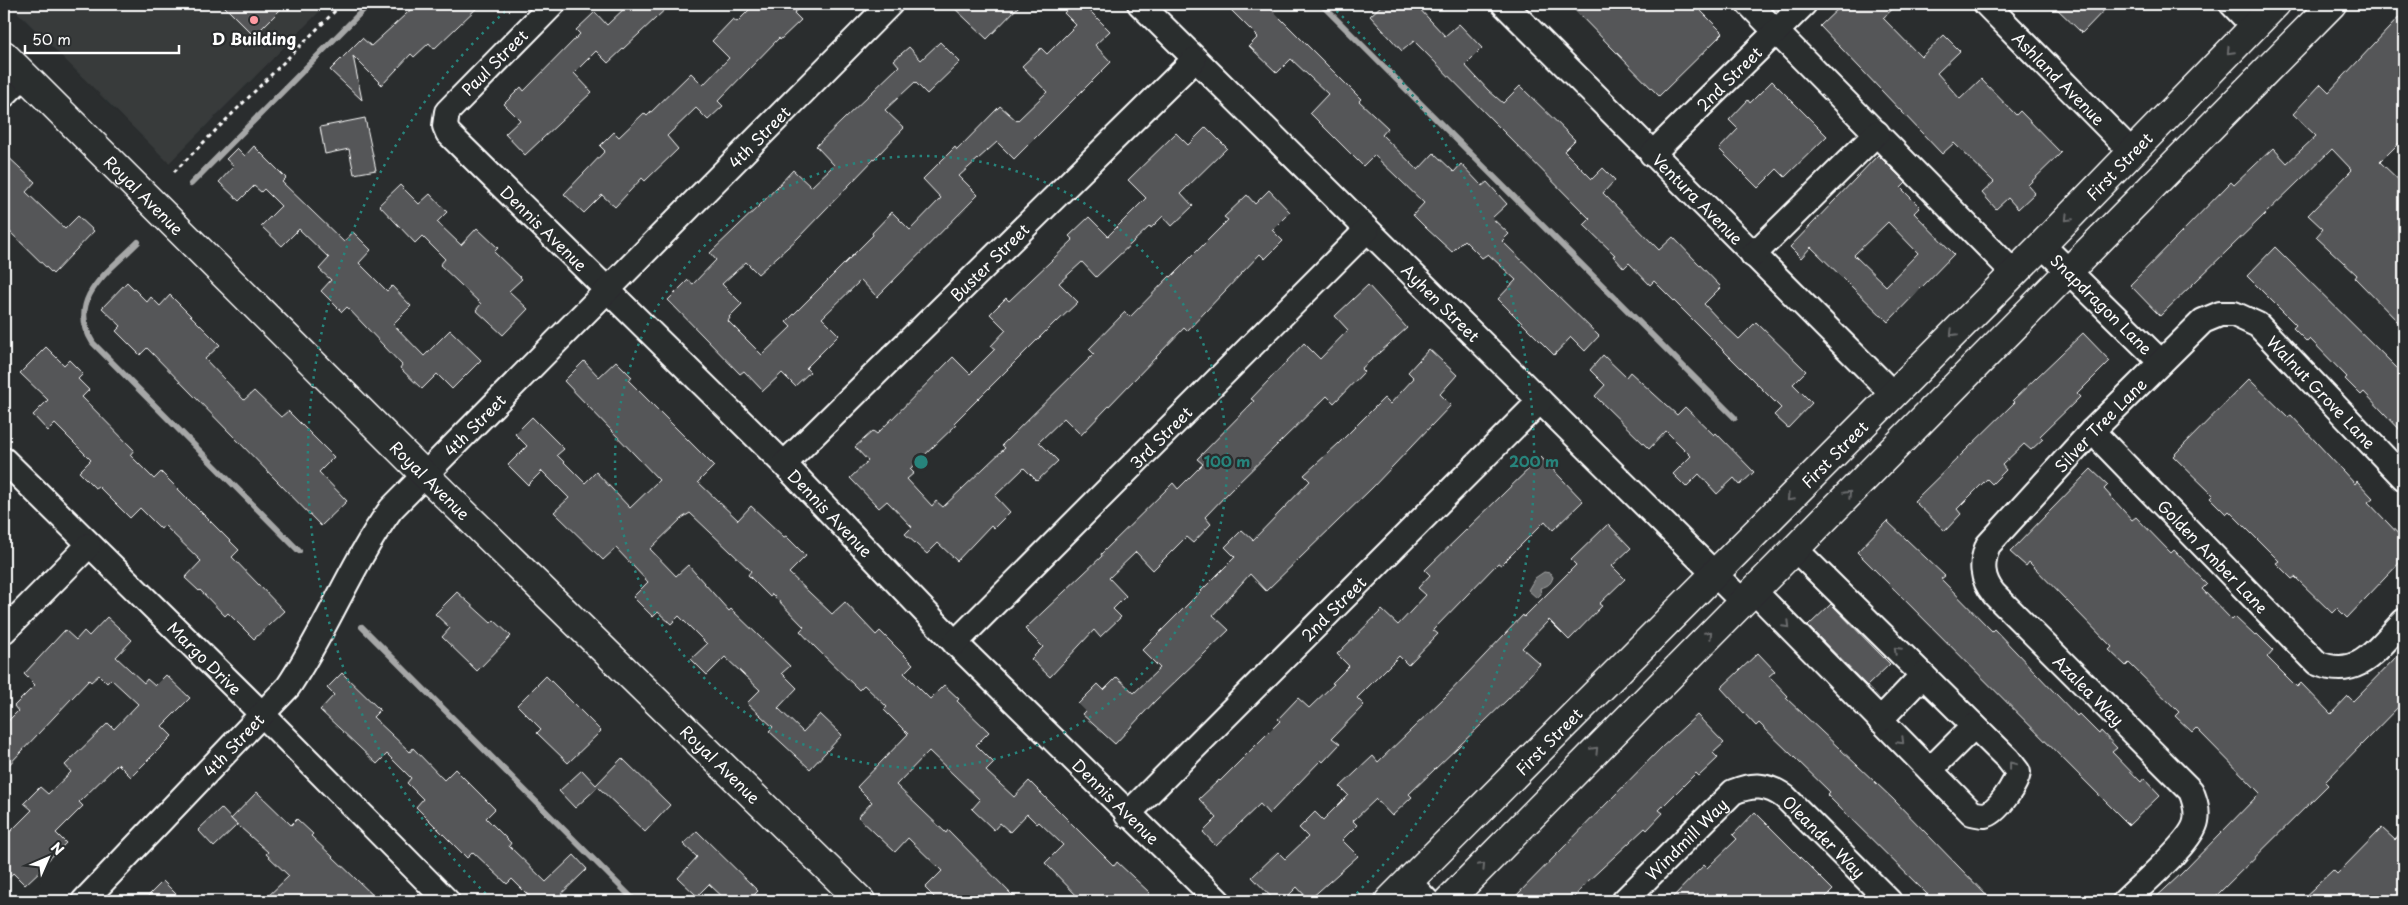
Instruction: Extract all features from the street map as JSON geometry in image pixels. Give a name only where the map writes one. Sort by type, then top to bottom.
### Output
[{"type":"main road","name":"First Street","points":[[1389,901],[2042,245],[2276,4]]},
{"type":"main road","points":[[1448,901],[2332,4]]},
{"type":"main road","name":"Royal Avenue","points":[[4,55],[424,474],[861,901]]},
{"type":"street","name":"Paul Street","points":[[445,126],[447,112],[458,99],[553,4]]},
{"type":"street","name":"4th Street","points":[[84,901],[288,687],[311,653],[372,534],[391,509],[890,4]]},
{"type":"street","name":"Ayhen Street","points":[[1140,4],[1194,60],[1714,575],[1747,596],[1880,720],[1972,813],[1985,815],[1993,810],[2017,782],[2018,772],[1794,548]]},
{"type":"street","name":"Ventura Avenue","points":[[1504,4],[1893,394]]},
{"type":"street","points":[[1749,4],[2014,272]]},
{"type":"street","name":"2nd Street","points":[[1652,154],[1804,4]]},
{"type":"street","name":"Ashland Avenue","points":[[1986,4],[2132,152]]},
{"type":"street","points":[[2232,4],[2254,27]]},
{"type":"street","name":"Buster Street","points":[[784,464],[1194,60]]},
{"type":"street","points":[[4,95],[24,75]]},
{"type":"street","name":"Dennis Avenue","points":[[445,126],[461,148],[784,464],[956,643],[1127,814],[1218,901]]},
{"type":"street","points":[[1753,255],[1877,133]]},
{"type":"street","name":"3rd Street","points":[[956,643],[1367,230]]},
{"type":"street","name":"Snapdragon Lane","points":[[2042,245],[2161,362]]},
{"type":"street","name":"Silver Tree Lane","points":[[1982,559],[1994,537],[2092,431],[2203,321],[2220,314],[2234,314]]},
{"type":"street","name":"Walnut Grove Lane","points":[[2234,314],[2258,325],[2404,478]]},
{"type":"street","name":"2nd Street","points":[[1127,814],[1540,401]]},
{"type":"street","name":"Golden Amber Lane","points":[[2092,431],[2317,663],[2339,669],[2351,668],[2364,661],[2404,621]]},
{"type":"street","name":"Margo Drive","points":[[4,460],[263,715],[447,901]]},
{"type":"street","points":[[4,631],[89,545]]},
{"type":"street","name":"Azalea Way","points":[[1982,559],[1983,573],[1988,587],[1994,594],[2190,791],[2196,803],[2196,820],[2189,838],[2125,901]]},
{"type":"street","points":[[1880,720],[1923,675]]},
{"type":"street","points":[[1930,770],[1974,726]]},
{"type":"street","name":"Oleander Way","points":[[1752,786],[1764,786],[1785,797],[1883,899]]},
{"type":"street","name":"Windmill Way","points":[[1624,901],[1733,792],[1752,786]]},
{"type":"street","points":[[1409,882],[1427,901]]},
{"type":"path","points":[[174,172],[342,4]]},
{"type":"shaded area","points":[[9,4],[327,4],[169,163]]},
{"type":"shaded area","points":[[1544,572],[1550,573],[1553,577],[1549,584],[1540,588],[1541,594],[1537,598],[1528,590],[1535,578]]},
{"type":"building","name":"D Building","points":[[222,4],[286,4],[254,36]]},
{"type":"building","points":[[417,4],[481,4],[434,49],[429,43],[414,57],[411,54],[382,85],[353,56],[362,100],[330,70],[362,38],[371,46]]},
{"type":"building","points":[[629,4],[671,4],[608,63],[596,51],[574,73],[592,92],[525,155],[505,134],[520,120],[504,104],[521,87],[524,91],[580,34],[576,30],[595,12],[607,25]]},
{"type":"building","points":[[755,4],[804,4],[794,13],[801,20],[780,40],[779,38],[718,101],[723,106],[708,120],[696,108],[667,136],[678,149],[645,181],[642,178],[615,207],[602,195],[584,213],[564,194],[605,151],[600,146],[614,132],[619,137],[644,113],[647,116],[691,73],[703,85],[729,58],[712,41],[733,19],[737,22]]},
{"type":"building","points":[[950,4],[1021,4],[987,39]]},
{"type":"building","points":[[1073,4],[1083,4],[1110,31],[1095,45],[1111,62],[1014,159],[997,142],[959,176],[978,195],[877,297],[861,280],[822,318],[839,335],[806,368],[810,372],[795,386],[782,373],[763,391],[744,371],[740,374],[668,300],[688,280],[693,284],[716,260],[710,253],[793,170],[811,187],[834,165],[816,146],[899,66],[894,60],[909,47],[921,60],[940,42],[960,62],[927,94],[915,82],[885,110],[904,128],[797,239],[758,274],[746,262],[722,284],[742,304],[729,317],[728,321],[762,355],[791,327],[786,322],[873,235],[872,233],[892,212],[910,230],[941,198],[923,179],[955,147],[957,150],[1000,106],[1017,121],[1047,92],[1022,66],[1041,48],[1047,54],[1076,25],[1064,13]]},
{"type":"building","points":[[1225,4],[1266,4],[1361,99],[1359,101],[1388,128],[1382,135],[1418,170],[1434,153],[1454,172],[1461,164],[1482,186],[1487,182],[1507,204],[1492,218],[1509,234],[1502,241],[1599,336],[1585,351],[1571,337],[1554,355],[1498,299],[1516,280],[1488,254],[1482,258],[1464,240],[1452,252],[1426,228],[1413,215],[1424,203],[1374,155],[1363,166],[1310,113],[1328,94],[1291,59],[1277,73],[1249,46],[1258,37]]},
{"type":"building","points":[[1383,4],[1415,4],[1445,36],[1459,24],[1482,48],[1465,65],[1488,90],[1503,103],[1520,86],[1575,140],[1564,151],[1592,179],[1603,168],[1615,180],[1603,193],[1659,250],[1673,237],[1721,287],[1704,304],[1721,322],[1739,339],[1756,322],[1806,371],[1793,384],[1812,403],[1788,428],[1774,415],[1781,408],[1654,281],[1650,285],[1629,263],[1624,268],[1613,256],[1615,255],[1584,225],[1590,219],[1414,41],[1402,51],[1370,16]]},
{"type":"building","points":[[1569,4],[1694,4],[1723,33],[1659,96]]},
{"type":"building","points":[[1843,4],[1898,4],[1883,18],[1921,57],[1944,35],[1960,51],[1937,73],[1960,99],[1981,79],[2016,115],[2020,111],[2061,153],[2028,185],[2035,193],[2018,209],[2008,198],[1996,209],[1982,193],[1994,182],[1954,143],[1942,154],[1820,26]]},
{"type":"building","points":[[2052,4],[2110,4],[2082,33]]},
{"type":"building","points":[[2404,12],[2404,138],[2380,162],[2404,185],[2404,328],[2355,278],[2357,275],[2316,237],[2323,229],[2308,215],[2352,170],[2332,149],[2160,316],[2130,285],[2231,182],[2234,185],[2273,148],[2287,163],[2316,136],[2293,114],[2321,84],[2329,92]]},
{"type":"building","points":[[1772,81],[1827,136],[1785,177],[1777,169],[1758,188],[1719,149],[1738,129],[1729,120],[1748,100],[1750,103]]},
{"type":"building","points":[[365,118],[376,170],[354,174],[349,149],[325,154],[320,127]]},
{"type":"building","points":[[1206,127],[1227,148],[1181,193],[1193,206],[1172,226],[1163,216],[1096,277],[1082,262],[1059,283],[1078,302],[1056,321],[954,423],[956,425],[910,469],[914,473],[907,479],[932,506],[936,501],[943,507],[1005,448],[1002,445],[1094,354],[1089,349],[1125,312],[1130,317],[1228,220],[1224,217],[1247,195],[1255,204],[1269,190],[1290,212],[1272,230],[1283,241],[1265,259],[1260,254],[1187,331],[1184,328],[1081,435],[1064,418],[1039,442],[1058,461],[1037,481],[1024,468],[995,496],[1010,512],[994,528],[991,525],[957,561],[938,543],[927,554],[905,534],[912,527],[887,501],[879,508],[850,478],[868,461],[855,447],[873,431],[877,434],[953,357],[970,374],[995,349],[991,346],[1006,330],[990,314],[1006,298],[1009,301],[1073,240],[1069,236],[1089,217],[1108,236],[1146,198],[1128,180],[1176,133],[1188,145]]},
{"type":"building","points":[[254,146],[286,178],[282,182],[344,242],[353,232],[371,250],[359,263],[387,291],[392,286],[411,306],[393,324],[424,356],[450,330],[481,360],[452,389],[437,374],[422,389],[400,368],[402,365],[347,307],[342,312],[321,291],[331,280],[319,269],[329,258],[299,229],[282,246],[261,226],[281,206],[264,189],[261,192],[254,186],[239,201],[219,182],[234,166],[226,159],[237,148],[245,156]]},
{"type":"building","points":[[4,153],[35,182],[26,192],[65,229],[78,216],[94,231],[53,274],[4,226]]},
{"type":"building","points":[[1878,155],[1906,183],[1901,188],[1920,207],[1914,213],[1954,254],[1888,322],[1811,247],[1801,258],[1790,247]],"holes":[[[1888,222],[1918,253],[1886,286],[1854,255]]]},
{"type":"building","points":[[400,185],[419,204],[430,194],[447,212],[437,222],[461,245],[477,228],[498,248],[494,252],[522,279],[509,291],[528,309],[503,335],[476,310],[481,304],[440,265],[445,259],[422,236],[415,243],[379,205]]},
{"type":"building","points":[[2275,247],[2404,375],[2404,434],[2364,392],[2361,395],[2345,379],[2347,377],[2310,339],[2307,342],[2293,328],[2296,325],[2247,276]]},
{"type":"building","points":[[127,282],[147,302],[151,297],[160,306],[170,295],[220,345],[205,359],[244,400],[254,391],[281,417],[288,411],[334,457],[319,472],[347,501],[321,526],[147,348],[140,355],[116,331],[121,326],[102,308]]},
{"type":"building","points":[[1368,285],[1407,328],[1361,369],[1364,372],[1334,403],[1327,396],[1230,491],[1205,517],[1211,524],[1193,543],[1186,537],[1153,570],[1136,552],[1109,578],[1126,596],[1113,609],[1121,617],[1100,637],[1094,630],[1050,677],[1031,659],[1043,647],[1025,629],[1102,556],[1101,554],[1173,483],[1178,489],[1203,464],[1197,459],[1254,401],[1251,399],[1304,343],[1320,359],[1348,330],[1335,316]]},
{"type":"building","points":[[2083,333],[2110,361],[2077,394],[2080,397],[2040,436],[2043,439],[2031,450],[2024,444],[2002,465],[2006,470],[1992,484],[1987,479],[1957,509],[1961,514],[1945,531],[1914,501],[2015,402],[2013,400]]},
{"type":"building","points":[[46,347],[64,365],[69,360],[83,374],[78,379],[89,390],[82,397],[134,450],[130,455],[154,479],[161,472],[239,550],[232,557],[284,611],[254,639],[228,613],[225,616],[200,590],[185,578],[201,561],[164,525],[161,529],[140,508],[130,518],[98,486],[95,488],[79,472],[91,460],[55,424],[48,431],[33,415],[48,400],[20,373]]},
{"type":"building","points":[[1429,349],[1457,375],[1440,394],[1451,405],[1372,488],[1266,591],[1250,574],[1213,615],[1229,630],[1155,701],[1115,744],[1082,714],[1085,711],[1078,704],[1098,684],[1104,690],[1117,677],[1134,693],[1160,668],[1142,650],[1235,557],[1225,547],[1242,530],[1253,540],[1310,481],[1304,475],[1384,398],[1390,404],[1414,378],[1408,372]]},
{"type":"building","points":[[1603,355],[1626,377],[1630,372],[1677,415],[1685,407],[1714,435],[1716,433],[1754,472],[1740,485],[1734,478],[1717,494],[1699,474],[1686,487],[1673,474],[1691,456],[1666,431],[1649,449],[1595,396],[1605,385],[1590,370]]},
{"type":"building","points":[[584,361],[599,377],[616,361],[632,377],[629,381],[714,466],[698,482],[738,520],[751,506],[806,556],[789,573],[832,614],[845,602],[876,635],[880,631],[913,664],[904,673],[930,699],[944,685],[959,699],[957,701],[989,732],[976,745],[994,763],[986,771],[1014,797],[1029,781],[1114,866],[1117,862],[1150,893],[1142,901],[1082,901],[1045,863],[1063,845],[1039,822],[1037,824],[1027,814],[1010,832],[1000,823],[994,830],[972,809],[980,800],[929,751],[896,785],[946,833],[948,830],[1018,901],[938,901],[925,888],[942,871],[908,838],[895,852],[858,817],[872,802],[857,787],[908,734],[884,710],[887,707],[864,685],[859,690],[814,646],[800,631],[804,627],[772,594],[770,597],[748,575],[751,571],[690,513],[682,518],[650,549],[676,576],[688,565],[729,611],[731,609],[790,666],[782,673],[797,688],[778,708],[803,732],[820,714],[842,735],[810,769],[769,731],[773,727],[747,703],[760,690],[725,657],[707,675],[691,659],[707,644],[679,616],[671,624],[658,612],[653,617],[633,597],[648,582],[616,548],[603,560],[554,512],[569,498],[542,471],[528,485],[508,465],[527,446],[515,434],[532,417],[564,449],[557,455],[585,483],[596,472],[630,508],[659,480],[564,381]]},
{"type":"building","points":[[2249,379],[2288,417],[2291,415],[2355,484],[2357,481],[2373,498],[2368,502],[2404,540],[2404,558],[2347,618],[2337,608],[2332,613],[2295,577],[2292,579],[2276,563],[2279,561],[2229,511],[2226,514],[2210,498],[2213,495],[2173,456]]},
{"type":"building","points":[[1541,457],[1583,501],[1553,530],[1545,521],[1501,565],[1498,563],[1433,630],[1438,634],[1408,665],[1399,656],[1357,698],[1364,705],[1332,738],[1340,744],[1323,762],[1321,760],[1269,814],[1260,804],[1216,846],[1203,832],[1217,818],[1199,799],[1220,781],[1280,721],[1278,719],[1298,698],[1309,708],[1334,684],[1332,683],[1349,666],[1337,654],[1382,610],[1398,625],[1426,595],[1418,588],[1430,575],[1425,570]]},
{"type":"building","points":[[2091,469],[2108,485],[2104,489],[2132,520],[2136,517],[2171,553],[2174,550],[2207,584],[2202,589],[2232,620],[2235,617],[2255,636],[2257,634],[2273,650],[2267,657],[2297,687],[2301,683],[2331,714],[2348,696],[2353,701],[2404,649],[2404,701],[2325,782],[2328,785],[2211,901],[2152,901],[2260,793],[2196,728],[2192,732],[2175,716],[2179,712],[2129,663],[2126,666],[2109,650],[2112,647],[2029,562],[2026,566],[2010,552]]},
{"type":"building","points":[[1887,521],[1945,576],[1941,579],[1992,631],[1994,629],[2077,716],[2079,714],[2099,734],[2101,731],[2117,748],[2112,752],[2141,782],[2144,778],[2160,795],[2129,825],[1857,552]]},
{"type":"building","points":[[1608,524],[1631,548],[1612,566],[1625,579],[1599,604],[1602,606],[1569,640],[1549,620],[1522,648],[1540,664],[1508,699],[1409,794],[1412,797],[1392,816],[1376,799],[1353,821],[1357,825],[1342,840],[1358,856],[1309,900],[1297,887],[1283,901],[1275,901],[1252,877],[1278,852],[1285,859],[1308,837],[1299,828],[1315,812],[1323,820],[1348,795],[1340,787],[1373,756],[1378,762],[1446,696],[1523,615],[1524,617],[1576,565],[1571,560]]},
{"type":"building","points":[[457,592],[491,623],[494,620],[511,636],[477,671],[442,637],[450,628],[435,614]]},
{"type":"building","points":[[1831,604],[1890,664],[1867,686],[1808,626]]},
{"type":"building","points":[[107,617],[132,640],[116,657],[144,683],[147,679],[155,686],[166,675],[190,698],[162,726],[172,736],[131,777],[118,764],[79,802],[83,806],[56,833],[66,843],[41,867],[42,869],[25,885],[13,873],[4,883],[4,838],[32,810],[24,803],[40,787],[48,794],[71,772],[65,765],[108,723],[114,729],[138,704],[111,679],[107,683],[99,675],[91,682],[89,680],[4,770],[4,725],[18,711],[14,706],[35,685],[24,674],[65,630],[76,640],[84,631],[89,636]]},
{"type":"building","points":[[1758,653],[1775,671],[1769,676],[1788,696],[1786,698],[1893,799],[1992,901],[1934,901],[1827,795],[1830,792],[1759,723],[1756,726],[1721,688]]},
{"type":"building","points":[[342,673],[380,710],[373,717],[410,752],[413,748],[444,780],[455,769],[495,809],[486,818],[511,843],[509,846],[546,882],[574,855],[587,869],[554,901],[534,901],[512,879],[507,884],[473,852],[467,858],[416,807],[423,799],[407,783],[411,778],[387,754],[377,764],[320,710],[334,695],[327,688]]},
{"type":"building","points":[[546,676],[601,731],[568,763],[537,733],[541,729],[517,705]]},
{"type":"building","points":[[1697,715],[1724,743],[1713,753],[1718,758],[1699,776],[1696,773],[1659,810],[1663,813],[1647,830],[1645,828],[1586,883],[1571,901],[1511,901],[1662,747]]},
{"type":"building","points":[[622,758],[670,805],[645,832],[598,787],[575,808],[559,791],[582,770],[596,785]]},
{"type":"building","points":[[257,792],[291,825],[297,819],[313,834],[311,836],[379,901],[263,901],[289,876],[266,854],[268,852],[231,819]]},
{"type":"building","points":[[221,808],[237,825],[214,847],[198,830]]},
{"type":"building","points":[[1755,812],[1833,890],[1822,901],[1669,901],[1704,865],[1707,868],[1737,839],[1733,835]]},
{"type":"building","points":[[2382,828],[2395,840],[2404,830],[2404,890],[2393,901],[2300,901],[2333,870],[2337,874]]},
{"type":"building","points":[[697,831],[758,891],[748,901],[727,901],[709,884],[697,896],[678,878],[697,857],[683,844]]},
{"type":"building","points":[[163,881],[183,901],[143,901]]},
{"type":"waterway","points":[[191,184],[369,4]]},
{"type":"waterway","points":[[1321,4],[1735,418]]},
{"type":"waterway","points":[[138,242],[104,275],[94,287],[88,299],[84,312],[86,327],[93,343],[299,551]]},
{"type":"waterway","points":[[362,627],[635,901]]},
{"type":"place","name":"D Building","points":[[254,20]]}]
